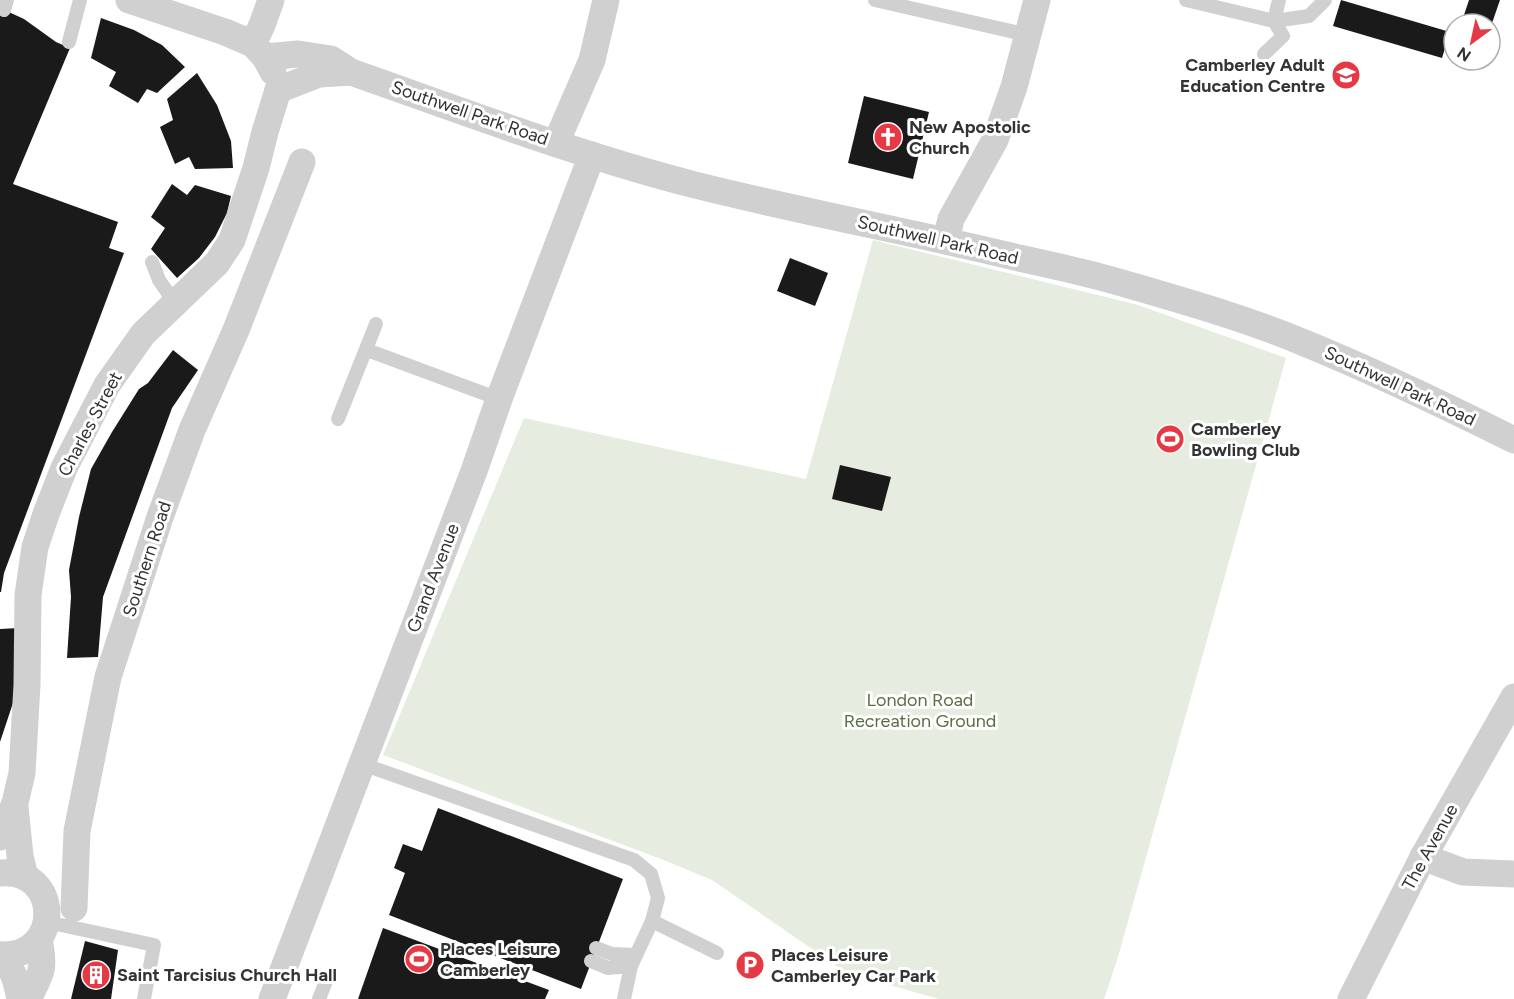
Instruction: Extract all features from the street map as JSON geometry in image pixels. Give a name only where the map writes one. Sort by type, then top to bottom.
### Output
[{"type":"street","name":"Southwell Park Road","points":[[129,0],[225,32],[259,50],[331,59],[351,72],[592,155],[694,184],[784,206],[945,240],[1112,280],[1262,327],[1328,353],[1514,440]]},
{"type":"street","points":[[271,0],[262,25],[259,50],[273,73],[278,90]]},
{"type":"street","points":[[556,143],[592,60],[606,0]]},
{"type":"street","points":[[945,240],[951,219],[995,140],[1014,87],[1037,0]]},
{"type":"street","name":"Southwell Park Road","points":[[278,90],[319,74],[351,72]]},
{"type":"street","name":"Charles Street","points":[[0,837],[15,802],[22,773],[28,674],[28,595],[35,547],[37,511],[64,468],[107,385],[142,334],[218,263],[232,240],[256,168],[278,90]]},
{"type":"street","name":"Grand Avenue","points":[[272,999],[592,155]]},
{"type":"street","name":"Southern Road","points":[[74,908],[77,831],[112,667],[160,517],[192,430],[302,162]]},
{"type":"street","points":[[218,263],[248,296]]},
{"type":"street","name":"The Avenue","points":[[1351,999],[1423,857],[1514,697]]},
{"type":"street","name":"Charles Street","points":[[15,802],[20,856],[12,875],[35,884],[43,894],[47,908],[43,930],[41,975],[28,999]]},
{"type":"street","points":[[1423,857],[1463,872],[1514,874]]},
{"type":"street","points":[[0,955],[19,953],[34,945],[43,930]]},
{"type":"street","points":[[0,955],[15,977],[20,999]]},
{"type":"lane","points":[[69,42],[80,0]]},
{"type":"lane","points":[[875,0],[1028,35]]},
{"type":"lane","points":[[1186,0],[1274,21],[1309,16],[1326,0]]},
{"type":"lane","points":[[1264,54],[1283,36],[1274,21],[1279,0]]},
{"type":"lane","points":[[152,262],[159,280],[175,303]]},
{"type":"lane","points":[[338,419],[376,324]]},
{"type":"lane","points":[[366,350],[500,399]]},
{"type":"lane","points":[[362,764],[634,860],[651,874],[658,898],[652,921],[634,960],[624,999]]},
{"type":"lane","points":[[652,921],[717,953]]},
{"type":"lane","points":[[43,930],[154,945],[144,999]]},
{"type":"lane","points":[[596,948],[634,960]]},
{"type":"lane","points":[[591,961],[608,968],[634,960]]},
{"type":"lane","points":[[319,999],[328,976]]},
{"type":"green space","name":"London Road Recreation Ground","points":[[873,240],[1138,305],[1286,358],[1118,957],[1104,999],[939,999],[847,973],[712,880],[383,755],[524,418],[806,479]]},
{"type":"building","points":[[1341,0],[1442,30],[1442,58],[1333,26]]},
{"type":"building","points":[[1469,0],[1500,0],[1496,12],[1465,12]]},
{"type":"building","points":[[0,8],[24,19],[56,42],[70,48],[13,184],[118,222],[109,248],[124,253],[4,573],[1,592],[0,592]]},
{"type":"building","points":[[101,18],[134,30],[162,45],[185,67],[157,93],[147,89],[138,103],[109,86],[116,72],[91,58]]},
{"type":"building","points":[[197,73],[217,105],[231,141],[233,168],[195,169],[189,157],[175,164],[160,127],[173,120],[167,99]]},
{"type":"building","name":"New Apostolic Church","points":[[864,96],[929,112],[913,179],[848,163]]},
{"type":"building","points":[[172,184],[187,195],[195,185],[231,196],[227,213],[215,237],[199,258],[177,278],[151,249],[165,228],[151,217]]},
{"type":"building","points":[[790,258],[828,273],[815,306],[777,291]]},
{"type":"building","points":[[173,350],[198,370],[172,408],[103,597],[98,657],[67,658],[71,597],[69,570],[91,469],[139,389],[148,383]]},
{"type":"building","points":[[840,465],[891,477],[882,511],[832,499]]},
{"type":"building","points":[[19,628],[27,661],[0,742],[0,629]]},
{"type":"building","points":[[438,808],[623,879],[581,989],[389,915],[405,873],[394,868],[403,844],[422,851]]},
{"type":"building","name":"Places Leisure Camberley","points":[[383,928],[549,990],[545,999],[358,999]]},
{"type":"building","name":"Saint Tarcisius Church Hall","points":[[85,941],[118,950],[111,999],[71,999]]},
{"type":"place","name":"Camberley Adult Education Centre","points":[[1346,75]]},
{"type":"place","name":"New Apostolic Church","points":[[888,137]]},
{"type":"place","name":"Camberley Bowling Club","points":[[1170,439]]},
{"type":"place","name":"Places Leisure Camberley","points":[[419,959]]},
{"type":"place","name":"Places Leisure Camberley Car Park","points":[[750,965]]},
{"type":"place","name":"Saint Tarcisius Church Hall","points":[[96,975]]}]
